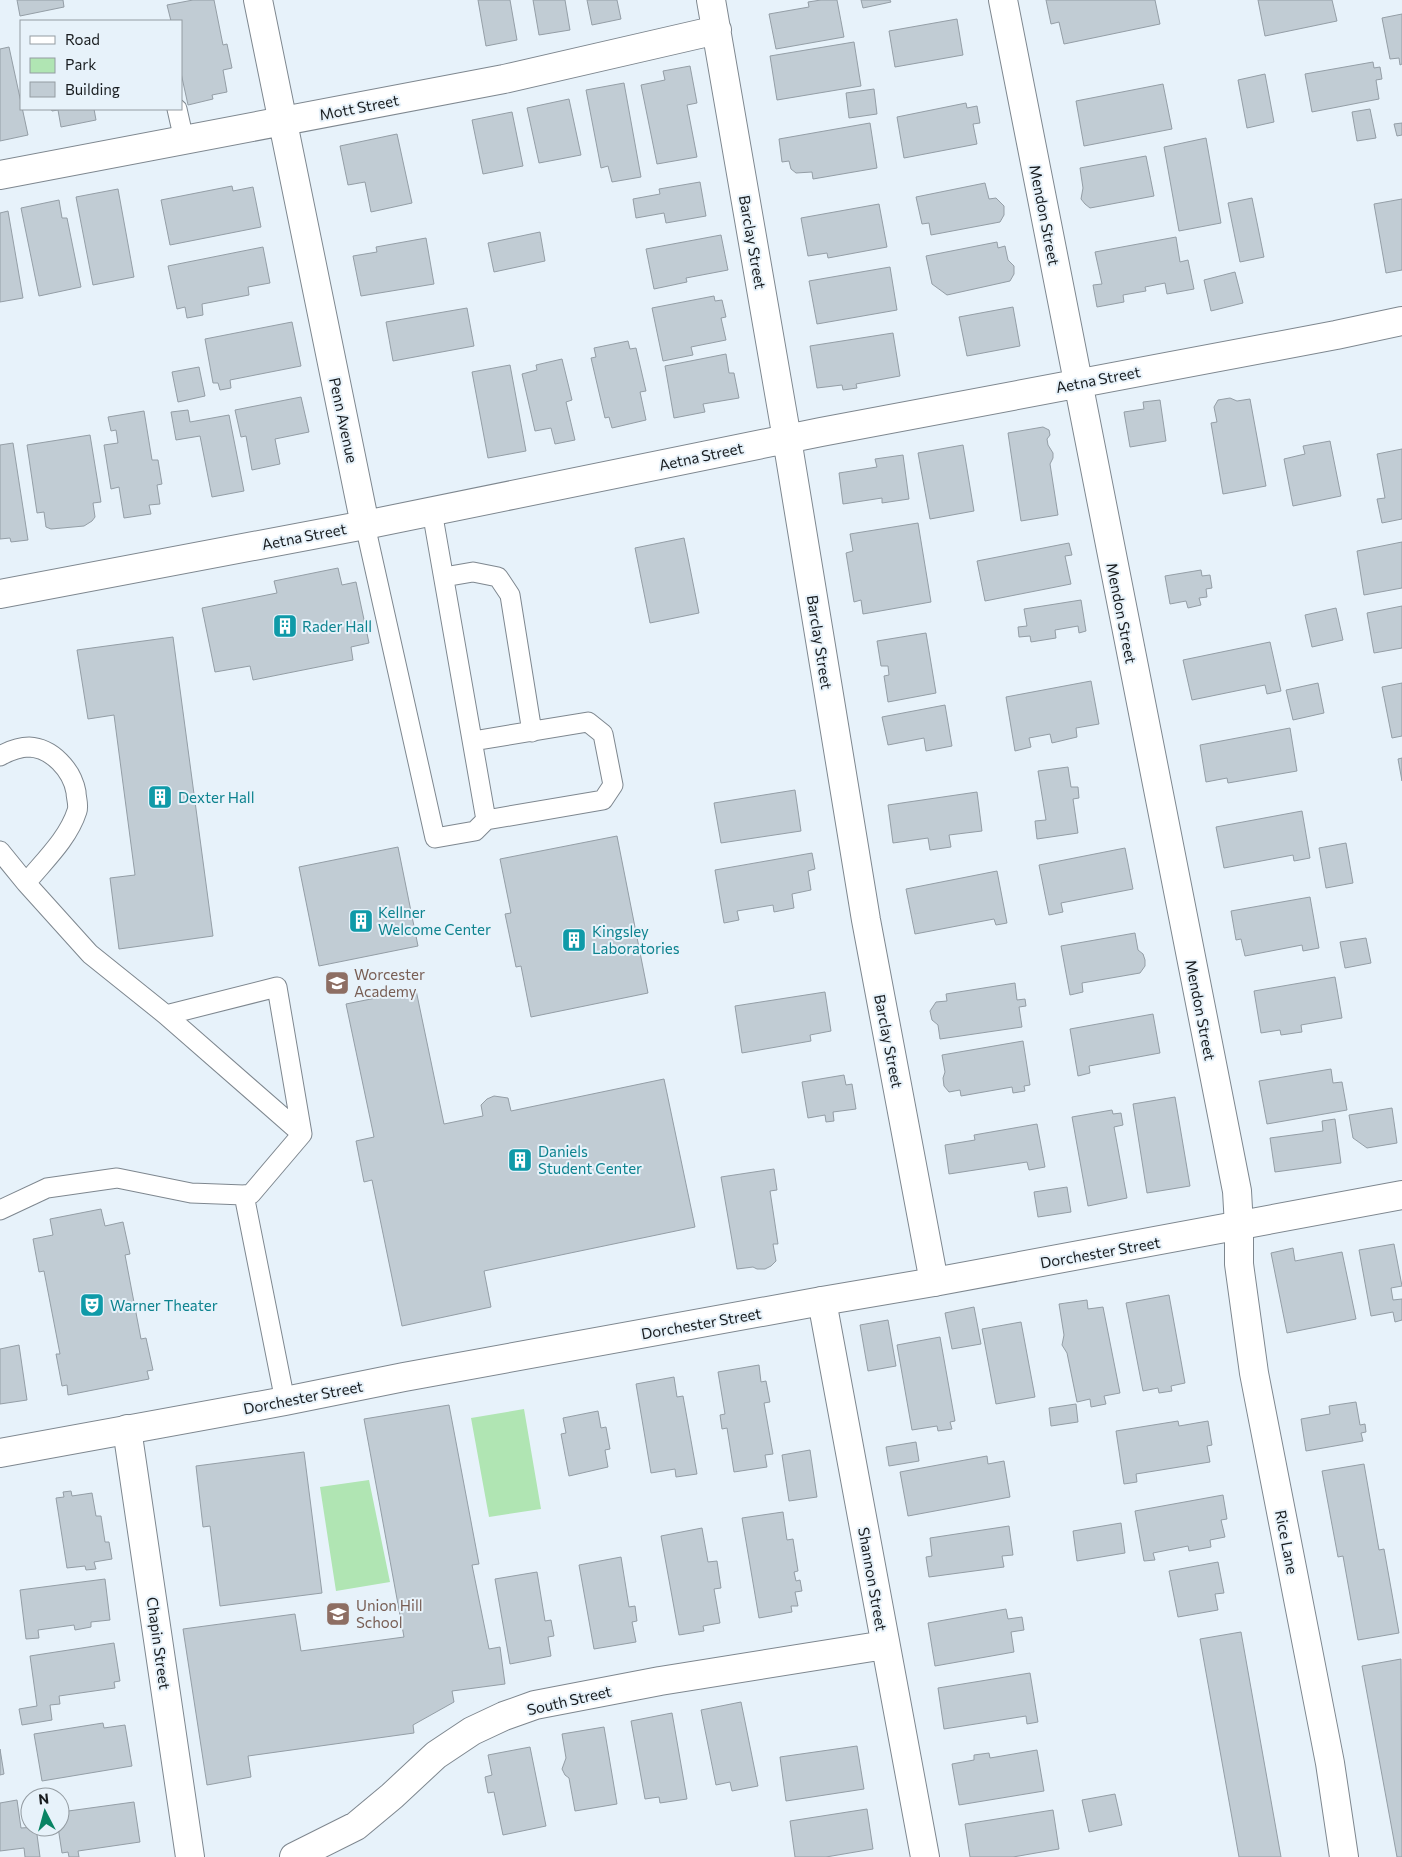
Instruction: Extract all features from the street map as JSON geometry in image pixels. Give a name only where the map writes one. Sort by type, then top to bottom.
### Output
[{"type":"street","name":"Penn Avenue","points":[[258,0],[365,525]]},
{"type":"street","name":"Barclay Street","points":[[712,0],[866,920],[934,1282]]},
{"type":"street","name":"Mendon Street","points":[[1003,0],[1237,1191],[1239,1226]]},
{"type":"street","name":"Mott Street","points":[[0,175],[504,79],[716,30]]},
{"type":"street","name":"Aetna Street","points":[[0,594],[365,525],[787,439],[1402,321]]},
{"type":"street","name":"Dorchester Street","points":[[0,1453],[285,1401],[404,1377],[1239,1226],[1402,1194]]},
{"type":"street","name":"Rice Lane","points":[[1239,1226],[1238,1264],[1254,1373],[1330,1763],[1344,1857]]},
{"type":"street","name":"Shannon Street","points":[[822,1301],[925,1857]]},
{"type":"street","name":"Chapin Street","points":[[127,1429],[190,1857]]},
{"type":"street","name":"South Street","points":[[294,1857],[356,1826],[436,1755],[472,1731],[535,1705],[660,1681],[885,1645]]},
{"type":"lane","points":[[177,110],[184,140]]},
{"type":"lane","points":[[432,511],[486,820],[603,800],[613,785],[603,734],[588,722],[473,741]]},
{"type":"lane","name":"Penn Avenue","points":[[365,525],[435,838],[475,831],[486,820]]},
{"type":"lane","points":[[444,577],[473,572],[498,577],[510,595],[532,732]]},
{"type":"lane","points":[[0,756],[12,749],[30,747],[52,755],[68,771],[75,788],[78,808],[70,829],[26,883]]},
{"type":"lane","points":[[0,851],[90,954],[166,1016],[302,1134]]},
{"type":"lane","points":[[0,1210],[46,1188],[117,1178],[191,1193],[252,1194],[302,1134],[277,987],[166,1016]]},
{"type":"lane","points":[[244,1195],[285,1401]]},
{"type":"green space","points":[[524,1409],[541,1509],[489,1517],[471,1418]]},
{"type":"green space","points":[[369,1480],[390,1582],[336,1591],[320,1487]]},
{"type":"building","points":[[17,0],[63,0],[64,7],[20,16]]},
{"type":"building","points":[[193,0],[214,0],[223,45],[227,44],[232,68],[223,70],[227,92],[212,95],[213,99],[188,105],[182,78],[182,20],[171,20],[167,5]]},
{"type":"building","points":[[478,0],[510,0],[517,40],[486,46]]},
{"type":"building","points":[[533,0],[565,0],[570,30],[539,35]]},
{"type":"building","points":[[587,0],[617,0],[621,19],[592,25]]},
{"type":"building","points":[[837,0],[844,37],[776,49],[769,14],[809,7],[808,2]]},
{"type":"building","points":[[861,0],[890,0],[891,2],[863,8]]},
{"type":"building","points":[[1046,0],[1155,0],[1160,24],[1064,44],[1059,22],[1051,24]]},
{"type":"building","points":[[1258,0],[1332,0],[1337,21],[1265,36]]},
{"type":"building","points":[[1402,14],[1402,64],[1400,65],[1399,58],[1390,59],[1382,18]]},
{"type":"building","points":[[957,19],[963,55],[895,67],[889,31]]},
{"type":"building","points":[[854,42],[861,86],[777,100],[770,56]]},
{"type":"building","points":[[9,47],[20,98],[20,110],[23,110],[28,135],[0,141],[0,49]]},
{"type":"building","points":[[1373,62],[1374,68],[1380,67],[1382,79],[1376,80],[1379,99],[1312,112],[1305,74]]},
{"type":"building","points":[[690,66],[697,103],[687,105],[697,157],[657,164],[641,85],[665,80],[663,71]]},
{"type":"building","points":[[1265,74],[1274,122],[1247,128],[1238,80]]},
{"type":"building","points":[[624,83],[641,177],[612,182],[608,166],[601,168],[586,90]]},
{"type":"building","points":[[1163,84],[1172,129],[1084,146],[1076,101]]},
{"type":"building","points":[[874,89],[877,114],[849,118],[846,93]]},
{"type":"building","points":[[569,99],[581,155],[539,163],[527,108]]},
{"type":"building","points":[[966,103],[967,108],[977,106],[980,123],[973,124],[977,144],[904,158],[897,117]]},
{"type":"building","points":[[1370,109],[1376,138],[1357,141],[1352,112]]},
{"type":"building","points":[[58,110],[94,110],[96,120],[61,127]]},
{"type":"building","points":[[512,112],[523,166],[483,174],[472,120]]},
{"type":"building","points":[[870,123],[877,168],[813,179],[812,172],[796,173],[791,169],[789,161],[782,162],[779,139]]},
{"type":"building","points":[[1402,123],[1402,135],[1397,136],[1394,124]]},
{"type":"building","points":[[397,134],[412,203],[371,212],[365,182],[348,185],[340,146]]},
{"type":"building","points":[[1206,138],[1221,223],[1179,231],[1164,147]]},
{"type":"building","points":[[1146,156],[1154,196],[1090,208],[1081,199],[1083,188],[1080,168]]},
{"type":"building","points":[[700,182],[706,216],[666,223],[664,213],[636,218],[633,199],[660,194],[659,189]]},
{"type":"building","points":[[985,183],[989,199],[996,198],[1004,206],[1004,215],[1000,222],[931,235],[929,223],[922,224],[916,197]]},
{"type":"building","points":[[232,186],[233,191],[253,187],[261,227],[170,245],[161,200]]},
{"type":"building","points":[[118,189],[134,277],[93,285],[76,197]]},
{"type":"building","points":[[1252,198],[1264,257],[1240,262],[1228,203]]},
{"type":"building","points":[[1402,199],[1402,270],[1386,273],[1374,204]]},
{"type":"building","points":[[59,200],[62,218],[67,218],[81,287],[39,296],[21,208]]},
{"type":"building","points":[[879,204],[887,247],[828,258],[827,253],[808,256],[801,218]]},
{"type":"building","points":[[8,211],[23,298],[0,302],[0,213]]},
{"type":"building","points":[[540,232],[545,261],[494,272],[488,243]]},
{"type":"building","points":[[721,235],[728,270],[686,278],[687,282],[654,289],[646,249]]},
{"type":"building","points":[[1176,237],[1180,262],[1188,260],[1194,289],[1167,294],[1165,283],[1145,287],[1146,291],[1123,295],[1124,302],[1097,307],[1093,285],[1102,284],[1095,252]]},
{"type":"building","points":[[426,238],[434,284],[361,296],[353,256],[377,252],[376,247]]},
{"type":"building","points":[[997,242],[998,248],[1005,246],[1008,260],[1014,266],[1014,274],[1010,281],[947,295],[932,284],[926,256]]},
{"type":"building","points":[[263,247],[270,283],[248,287],[249,295],[202,304],[203,315],[187,318],[185,307],[177,309],[168,266]]},
{"type":"building","points":[[890,267],[897,310],[817,324],[809,281]]},
{"type":"building","points":[[1235,272],[1243,303],[1211,311],[1204,280]]},
{"type":"building","points":[[714,296],[715,301],[722,300],[726,317],[721,318],[726,340],[691,347],[693,355],[663,361],[652,308]]},
{"type":"building","points":[[1013,307],[1020,346],[967,356],[959,317]]},
{"type":"building","points":[[467,308],[474,346],[393,361],[386,322]]},
{"type":"building","points":[[292,322],[301,366],[230,380],[231,388],[220,390],[218,383],[213,383],[205,339]]},
{"type":"building","points":[[893,333],[900,376],[856,384],[857,388],[843,390],[842,385],[817,388],[810,346]]},
{"type":"building","points":[[628,341],[630,349],[636,348],[646,391],[640,392],[646,420],[612,428],[609,417],[605,418],[591,358],[596,357],[594,348]]},
{"type":"building","points":[[726,354],[729,373],[734,373],[739,398],[703,404],[705,412],[674,418],[665,366]]},
{"type":"building","points":[[562,359],[572,400],[566,402],[575,440],[555,444],[551,428],[535,431],[522,374],[537,370],[536,365]]},
{"type":"building","points":[[510,365],[526,451],[488,458],[472,372]]},
{"type":"building","points":[[199,367],[205,396],[178,402],[172,372]]},
{"type":"building","points":[[301,397],[309,432],[275,439],[280,464],[252,470],[246,436],[241,437],[235,410]]},
{"type":"building","points":[[1230,398],[1237,401],[1250,399],[1266,486],[1223,494],[1211,423],[1217,422],[1214,407],[1218,400]]},
{"type":"building","points":[[1160,400],[1166,441],[1130,447],[1124,412],[1144,409],[1143,402]]},
{"type":"building","points":[[188,410],[190,422],[229,415],[244,491],[212,497],[200,436],[176,440],[171,412]]},
{"type":"building","points":[[144,411],[152,460],[158,460],[162,484],[157,485],[160,504],[149,505],[151,514],[124,518],[119,487],[111,489],[104,445],[118,443],[116,430],[111,431],[108,417]]},
{"type":"building","points":[[1043,427],[1049,430],[1050,435],[1047,439],[1053,453],[1050,464],[1058,515],[1021,521],[1008,433]]},
{"type":"building","points":[[90,435],[101,502],[93,503],[95,517],[84,526],[51,529],[46,527],[44,512],[37,513],[27,445]]},
{"type":"building","points":[[1330,441],[1341,496],[1293,506],[1284,459],[1305,454],[1303,446]]},
{"type":"building","points":[[13,443],[28,540],[11,542],[10,538],[0,539],[0,445]]},
{"type":"building","points":[[963,445],[974,511],[930,519],[918,453]]},
{"type":"building","points":[[1402,449],[1402,519],[1382,523],[1377,499],[1385,498],[1377,454]]},
{"type":"building","points":[[903,455],[909,499],[882,503],[882,498],[843,504],[839,473],[877,467],[875,459]]},
{"type":"building","points":[[918,523],[931,602],[863,614],[861,600],[854,602],[846,553],[853,551],[850,534]]},
{"type":"building","points":[[684,538],[699,613],[650,623],[635,548]]},
{"type":"building","points":[[1402,542],[1402,588],[1364,595],[1357,551]]},
{"type":"building","points":[[1069,543],[1072,555],[1065,556],[1071,584],[985,601],[977,561]]},
{"type":"building","name":"Rader Hall","points":[[338,568],[342,585],[356,582],[369,643],[351,647],[353,660],[253,680],[250,666],[215,672],[202,608],[277,593],[274,581]]},
{"type":"building","points":[[1201,570],[1202,576],[1210,575],[1212,588],[1206,589],[1207,597],[1199,598],[1201,605],[1188,608],[1186,601],[1170,604],[1165,576]]},
{"type":"building","points":[[1081,600],[1086,631],[1079,633],[1078,626],[1055,630],[1056,638],[1031,642],[1030,636],[1019,637],[1018,627],[1027,626],[1024,609]]},
{"type":"building","points":[[1402,606],[1402,648],[1374,653],[1367,613]]},
{"type":"building","points":[[1336,608],[1343,640],[1312,647],[1305,615]]},
{"type":"building","points":[[926,633],[936,693],[888,702],[884,676],[889,675],[888,666],[881,666],[877,641]]},
{"type":"building","name":"Dexter Hall","points":[[173,637],[213,936],[119,949],[110,878],[135,875],[114,715],[88,719],[77,650]]},
{"type":"building","points":[[1270,642],[1281,691],[1267,694],[1265,685],[1192,700],[1183,660]]},
{"type":"building","points":[[1091,681],[1099,724],[1076,728],[1077,737],[1052,743],[1050,734],[1029,738],[1031,747],[1015,751],[1006,697]]},
{"type":"building","points":[[1318,683],[1324,713],[1293,720],[1286,690]]},
{"type":"building","points":[[1402,683],[1402,736],[1392,738],[1382,687]]},
{"type":"building","points":[[945,705],[952,746],[926,751],[924,738],[888,745],[882,717]]},
{"type":"building","points":[[1290,728],[1297,771],[1228,783],[1227,778],[1206,782],[1200,745]]},
{"type":"building","points":[[1402,758],[1402,781],[1398,759]]},
{"type":"building","points":[[1068,767],[1071,787],[1078,787],[1079,798],[1073,799],[1078,833],[1037,839],[1035,821],[1046,820],[1038,771]]},
{"type":"building","points":[[795,790],[801,831],[721,843],[714,803]]},
{"type":"building","points":[[977,792],[982,831],[949,835],[951,847],[930,850],[928,838],[893,843],[888,805]]},
{"type":"building","points":[[1302,811],[1310,858],[1294,861],[1293,855],[1224,868],[1216,827]]},
{"type":"building","name":"Kingsley Laboratories","points":[[617,836],[648,993],[531,1017],[521,966],[516,967],[505,914],[511,913],[500,859]]},
{"type":"building","points":[[1346,843],[1353,883],[1326,888],[1319,848]]},
{"type":"building","name":"Kellner Welcome Center","points":[[398,847],[418,946],[319,966],[299,867]]},
{"type":"building","points":[[1125,848],[1133,889],[1061,903],[1063,912],[1049,915],[1039,865]]},
{"type":"building","points":[[812,853],[815,869],[808,871],[811,890],[792,894],[794,908],[774,912],[773,905],[737,911],[739,920],[724,923],[715,870]]},
{"type":"building","points":[[997,871],[1007,923],[996,925],[994,919],[915,934],[906,889]]},
{"type":"building","points":[[1310,897],[1319,948],[1303,951],[1302,945],[1245,956],[1241,939],[1236,940],[1231,911]]},
{"type":"building","points":[[1135,933],[1138,950],[1143,954],[1145,960],[1145,966],[1140,973],[1082,983],[1083,992],[1070,995],[1061,946]]},
{"type":"building","points":[[1366,938],[1371,963],[1345,968],[1340,942]]},
{"type":"building","points":[[1335,977],[1342,1018],[1301,1025],[1302,1032],[1281,1035],[1280,1030],[1261,1033],[1254,991]]},
{"type":"building","points":[[1015,983],[1017,1000],[1025,999],[1026,1006],[1019,1007],[1022,1027],[940,1039],[938,1025],[932,1020],[930,1011],[936,1002],[947,1001],[946,994]]},
{"type":"building","name":"Daniels Student Center","points":[[416,990],[444,1124],[483,1116],[481,1105],[487,1099],[494,1096],[508,1098],[511,1111],[664,1079],[695,1227],[484,1271],[491,1307],[402,1326],[372,1180],[364,1182],[356,1141],[374,1137],[346,1004]]},
{"type":"building","points":[[825,992],[831,1031],[810,1035],[811,1041],[742,1053],[735,1006]]},
{"type":"building","points":[[1153,1014],[1160,1053],[1089,1066],[1090,1073],[1078,1076],[1070,1029]]},
{"type":"building","points":[[1023,1041],[1030,1085],[1024,1086],[1025,1091],[1013,1093],[1012,1087],[961,1096],[960,1090],[949,1092],[944,1086],[943,1078],[945,1072],[942,1055]]},
{"type":"building","points":[[1331,1069],[1333,1083],[1342,1082],[1347,1110],[1267,1124],[1259,1081]]},
{"type":"building","points":[[844,1075],[846,1085],[852,1084],[856,1109],[833,1112],[834,1121],[826,1122],[825,1115],[808,1118],[802,1082]]},
{"type":"building","points":[[1175,1097],[1190,1186],[1147,1193],[1133,1104]]},
{"type":"building","points":[[1392,1108],[1397,1143],[1367,1148],[1353,1138],[1349,1115]]},
{"type":"building","points":[[1112,1110],[1113,1114],[1121,1113],[1123,1125],[1114,1127],[1127,1198],[1088,1206],[1072,1117]]},
{"type":"building","points":[[1335,1119],[1341,1163],[1275,1172],[1270,1138],[1323,1131],[1322,1121]]},
{"type":"building","points":[[1037,1124],[1045,1167],[1029,1170],[1027,1162],[949,1174],[945,1145],[975,1140],[974,1135]]},
{"type":"building","points":[[774,1169],[777,1190],[770,1191],[778,1244],[773,1244],[776,1261],[765,1269],[753,1267],[737,1269],[721,1177]]},
{"type":"building","points":[[1067,1187],[1071,1212],[1038,1217],[1034,1192]]},
{"type":"building","name":"Warner Theater","points":[[101,1209],[105,1226],[123,1222],[130,1254],[125,1255],[141,1339],[146,1338],[153,1370],[147,1371],[149,1379],[68,1395],[67,1385],[62,1386],[56,1354],[60,1354],[44,1271],[39,1272],[33,1239],[53,1235],[50,1219]]},
{"type":"building","points":[[1394,1244],[1402,1286],[1391,1288],[1393,1300],[1402,1299],[1402,1320],[1395,1322],[1393,1312],[1371,1316],[1359,1250]]},
{"type":"building","points":[[1293,1248],[1295,1261],[1342,1252],[1356,1319],[1287,1333],[1271,1253]]},
{"type":"building","points":[[1169,1295],[1185,1383],[1171,1386],[1172,1391],[1159,1393],[1158,1388],[1143,1391],[1126,1303]]},
{"type":"building","points":[[1087,1300],[1088,1309],[1103,1307],[1120,1393],[1104,1396],[1106,1404],[1091,1407],[1090,1399],[1077,1402],[1067,1353],[1062,1345],[1064,1335],[1059,1304]]},
{"type":"building","points":[[974,1307],[981,1344],[952,1349],[945,1313]]},
{"type":"building","points":[[888,1320],[896,1366],[868,1371],[860,1325]]},
{"type":"building","points":[[1021,1322],[1035,1397],[996,1404],[982,1329]]},
{"type":"building","points":[[940,1337],[955,1421],[950,1422],[952,1429],[938,1431],[937,1426],[912,1430],[897,1345]]},
{"type":"building","points":[[19,1345],[27,1400],[0,1404],[0,1349]]},
{"type":"building","points":[[759,1365],[761,1382],[766,1381],[770,1402],[764,1403],[773,1454],[765,1455],[767,1467],[734,1472],[727,1428],[722,1429],[720,1415],[725,1414],[718,1372]]},
{"type":"building","points":[[674,1377],[677,1397],[683,1396],[697,1474],[676,1477],[675,1469],[651,1473],[636,1384]]},
{"type":"building","points":[[1356,1402],[1360,1425],[1365,1424],[1366,1432],[1361,1433],[1363,1441],[1306,1451],[1301,1419],[1330,1414],[1329,1406]]},
{"type":"building","points":[[1076,1404],[1078,1422],[1051,1426],[1049,1408]]},
{"type":"building","points":[[449,1405],[479,1564],[472,1565],[489,1649],[500,1647],[505,1684],[452,1691],[454,1702],[413,1725],[414,1733],[248,1756],[251,1777],[207,1785],[183,1629],[295,1614],[301,1651],[404,1637],[364,1419]]},
{"type":"building","points":[[598,1411],[601,1428],[606,1427],[610,1449],[605,1450],[608,1467],[569,1476],[561,1434],[566,1433],[563,1418]]},
{"type":"building","points":[[1178,1421],[1179,1426],[1208,1421],[1212,1445],[1207,1446],[1210,1462],[1136,1474],[1137,1482],[1124,1484],[1116,1431]]},
{"type":"building","points":[[916,1442],[919,1461],[889,1466],[886,1447]]},
{"type":"building","points":[[810,1450],[817,1497],[789,1501],[782,1455]]},
{"type":"building","points":[[304,1452],[322,1593],[220,1606],[210,1526],[203,1527],[196,1466]]},
{"type":"building","points":[[987,1456],[988,1464],[1004,1461],[1010,1497],[908,1516],[900,1472]]},
{"type":"building","points":[[1364,1464],[1379,1550],[1384,1549],[1399,1633],[1358,1640],[1343,1556],[1338,1557],[1322,1471]]},
{"type":"building","points":[[71,1491],[72,1496],[92,1493],[96,1516],[101,1516],[105,1542],[109,1542],[112,1559],[94,1562],[96,1569],[86,1570],[85,1566],[67,1568],[56,1498],[64,1497],[63,1492]]},
{"type":"building","points":[[1223,1495],[1227,1519],[1221,1520],[1225,1537],[1210,1540],[1211,1547],[1189,1551],[1188,1546],[1153,1553],[1155,1560],[1144,1561],[1135,1511]]},
{"type":"building","points":[[783,1512],[787,1540],[793,1539],[798,1571],[794,1572],[796,1581],[800,1580],[802,1591],[795,1592],[798,1606],[791,1606],[792,1612],[759,1618],[742,1518]]},
{"type":"building","points":[[1121,1523],[1125,1553],[1077,1561],[1073,1531]]},
{"type":"building","points":[[1009,1526],[1013,1555],[1002,1556],[1004,1567],[929,1577],[926,1557],[932,1556],[930,1538]]},
{"type":"building","points":[[702,1528],[708,1562],[717,1561],[721,1588],[714,1589],[720,1623],[703,1626],[704,1631],[679,1635],[661,1536]]},
{"type":"building","points":[[621,1557],[629,1607],[635,1606],[637,1621],[632,1622],[636,1642],[594,1649],[579,1565]]},
{"type":"building","points":[[1218,1562],[1224,1593],[1215,1594],[1218,1610],[1178,1617],[1169,1571]]},
{"type":"building","points":[[537,1572],[545,1621],[551,1620],[554,1636],[548,1637],[551,1656],[510,1664],[495,1579]]},
{"type":"building","points":[[105,1579],[110,1620],[91,1622],[91,1627],[75,1630],[74,1625],[38,1630],[39,1638],[26,1639],[20,1590]]},
{"type":"building","points":[[1006,1609],[1008,1619],[1022,1617],[1024,1630],[1011,1632],[1014,1652],[935,1666],[928,1623]]},
{"type":"building","points":[[1241,1632],[1281,1857],[1239,1857],[1200,1639]]},
{"type":"building","points":[[114,1643],[120,1681],[114,1682],[115,1688],[59,1696],[60,1704],[50,1705],[52,1720],[22,1725],[19,1709],[37,1706],[30,1656]]},
{"type":"building","points":[[1401,1659],[1402,1857],[1397,1857],[1362,1666]]},
{"type":"building","points":[[1030,1673],[1038,1722],[1027,1724],[1026,1716],[944,1729],[938,1688]]},
{"type":"building","points":[[741,1702],[758,1786],[732,1791],[730,1782],[716,1785],[701,1710]]},
{"type":"building","points":[[672,1713],[687,1799],[660,1803],[659,1797],[645,1799],[631,1721]]},
{"type":"building","points":[[103,1723],[104,1728],[125,1725],[132,1766],[42,1781],[34,1734]]},
{"type":"building","points":[[604,1727],[617,1804],[575,1811],[569,1778],[562,1769],[566,1758],[562,1734]]},
{"type":"building","points":[[857,1746],[864,1789],[786,1801],[780,1757]]},
{"type":"building","points":[[530,1747],[546,1826],[503,1835],[494,1792],[488,1793],[485,1777],[492,1775],[488,1755]]},
{"type":"building","points":[[0,1749],[4,1774],[0,1775]]},
{"type":"building","points":[[1037,1750],[1044,1791],[959,1805],[952,1764],[974,1760],[974,1755],[989,1753],[990,1758]]},
{"type":"building","points":[[1115,1794],[1122,1825],[1089,1832],[1082,1800]]},
{"type":"building","points":[[17,1800],[20,1837],[37,1837],[40,1857],[25,1857],[24,1848],[0,1851],[0,1803]]},
{"type":"building","points":[[134,1802],[140,1842],[78,1851],[79,1857],[69,1857],[68,1852],[62,1853],[60,1837],[70,1837],[70,1811]]},
{"type":"building","points":[[867,1809],[873,1849],[826,1857],[795,1857],[790,1821]]},
{"type":"building","points":[[1053,1810],[1059,1849],[1013,1857],[970,1857],[965,1824]]},
{"type":"place","name":"Rader Hall","points":[[285,626]]},
{"type":"place","name":"Dexter Hall","points":[[160,797]]},
{"type":"place","name":"Kellner Welcome Center","points":[[361,921]]},
{"type":"place","name":"Kingsley Laboratories","points":[[574,940]]},
{"type":"place","name":"Worcester Academy","points":[[337,983]]},
{"type":"place","name":"Daniels Student Center","points":[[520,1160]]},
{"type":"place","name":"Warner Theater","points":[[92,1305]]},
{"type":"place","name":"Union Hill School","points":[[338,1614]]}]
